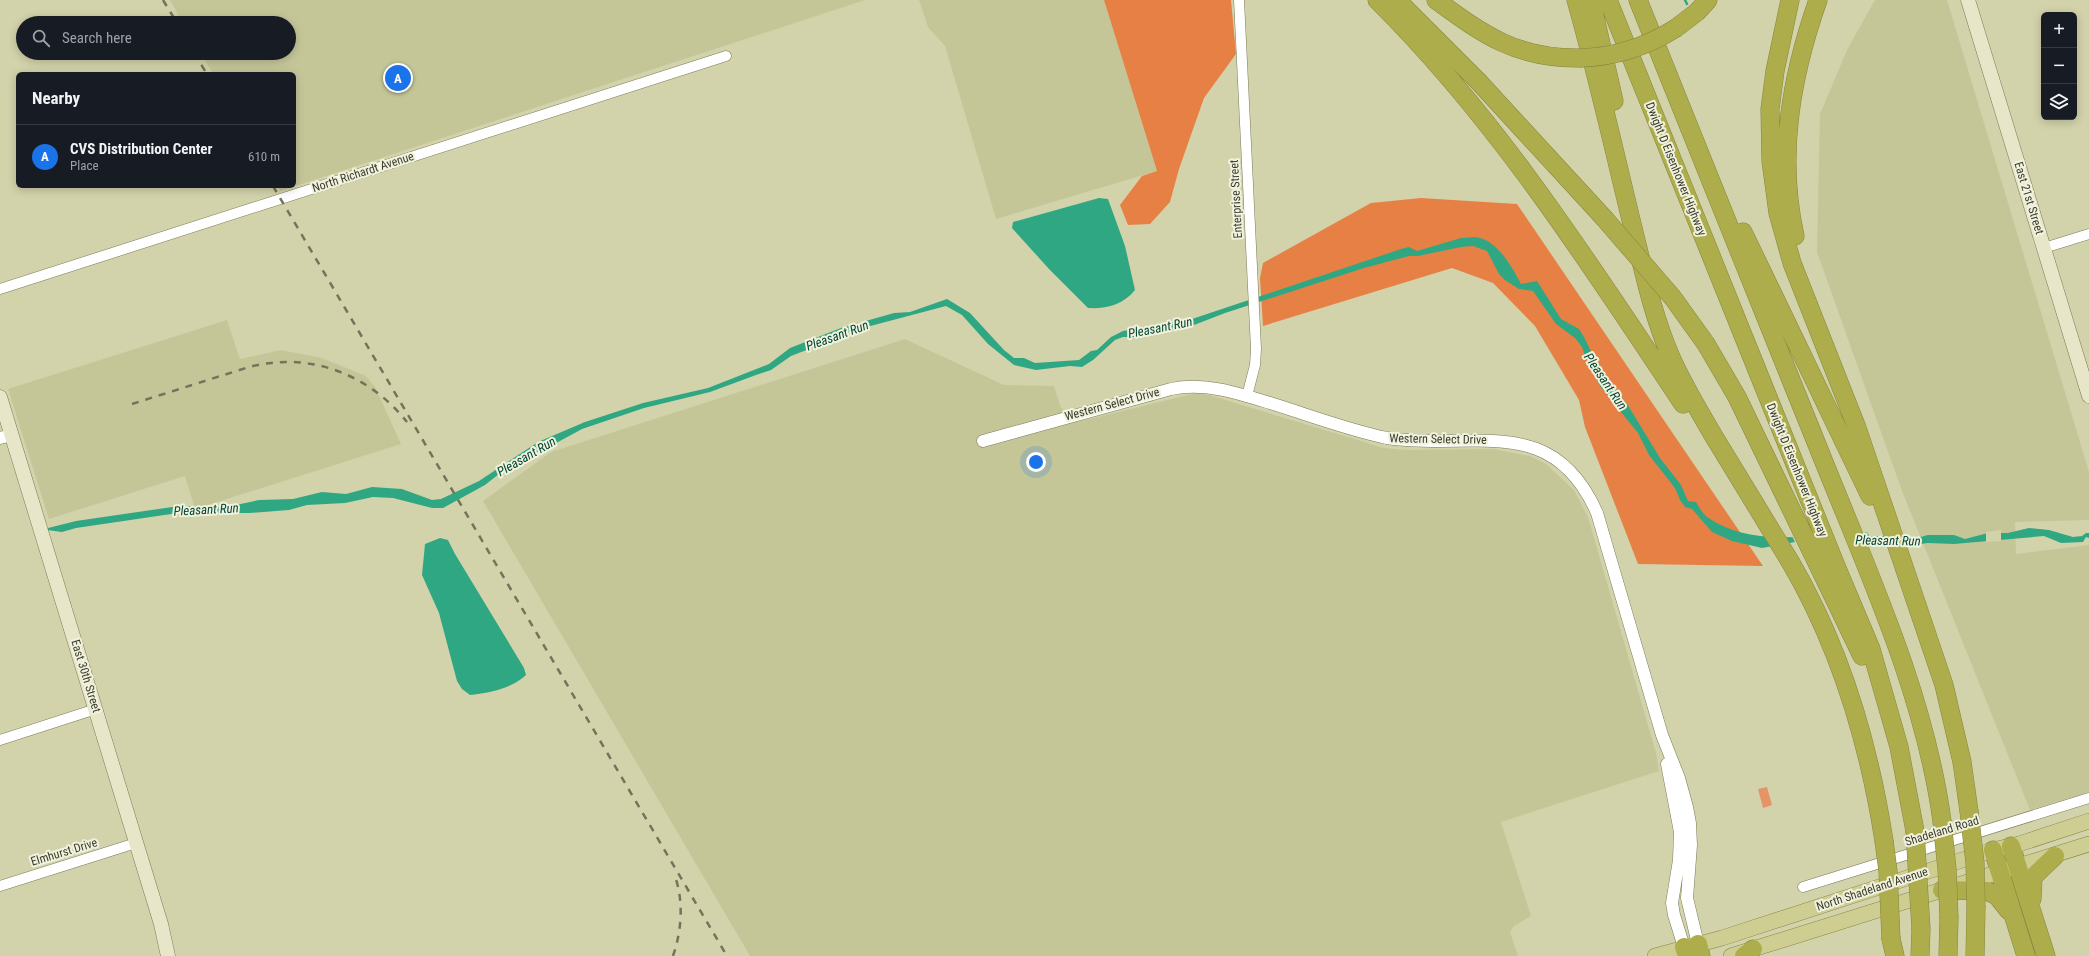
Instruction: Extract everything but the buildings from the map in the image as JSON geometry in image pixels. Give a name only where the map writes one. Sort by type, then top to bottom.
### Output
[{"type":"highway","points":[[1377,0],[1467,99],[1530,179],[1583,254],[1717,456],[1757,509]]},
{"type":"highway","points":[[1397,0],[1478,81],[1604,218],[1673,298],[1706,344],[1725,376],[1887,704]]},
{"type":"highway","points":[[1436,0],[1484,34],[1518,50],[1551,58],[1580,58],[1603,57],[1632,50],[1659,39],[1697,12],[1708,0]]},
{"type":"highway","points":[[1576,0],[1658,323],[1678,374],[1791,564],[1822,624],[1845,680],[1871,766],[1884,841],[1890,907],[1891,950]]},
{"type":"highway","points":[[1591,0],[1612,87],[1642,262]]},
{"type":"highway","name":"Dwight D Eisenhower Highway","points":[[1608,0],[1836,566],[1871,649],[1887,704],[1906,780],[1915,831],[1921,929],[1920,956]]},
{"type":"highway","points":[[1638,0],[1844,513],[1919,709],[1930,755],[1942,821],[1947,869],[1949,918],[1948,956]]},
{"type":"highway","points":[[1790,0],[1772,96],[1770,135],[1772,174],[1784,238],[1857,428],[1883,514]]},
{"type":"highway","points":[[1816,321],[1794,230],[1787,185],[1786,154],[1793,84],[1803,42],[1818,0]]},
{"type":"highway","points":[[1662,61],[1708,148],[1752,251],[1883,514],[1903,563],[1944,685],[1962,762],[1970,811],[1974,863],[1976,908],[1975,956]]},
{"type":"highway","points":[[2011,846],[2046,956]]},
{"type":"highway","points":[[1992,850],[2026,956]]},
{"type":"highway","points":[[2033,912],[2031,882],[2033,877],[2054,856]]},
{"type":"highway","points":[[1942,890],[1987,892],[1997,896],[2012,915]]},
{"type":"main road","name":"East 21st Street","points":[[1968,0],[2089,396]]},
{"type":"main road","name":"East 30th Street","points":[[0,397],[6,437],[96,709],[161,924],[168,956]]},
{"type":"main road","name":"North Shadeland Avenue","points":[[1655,956],[1693,951],[1855,894],[1992,850],[2011,846],[2089,821]]},
{"type":"main road","name":"North Shadeland Avenue","points":[[1731,956],[1749,952],[1999,871],[2054,856],[2089,844]]},
{"type":"street","name":"Enterprise Street","points":[[1240,0],[1256,356],[1247,396]]},
{"type":"street","name":"North Richardt Avenue","points":[[0,289],[726,56]]},
{"type":"street","points":[[2044,248],[2089,234]]},
{"type":"street","name":"Western Select Drive","points":[[983,441],[1175,388],[1208,387],[1247,396],[1387,438],[1409,440],[1509,441],[1537,449],[1560,462],[1583,486],[1598,513],[1662,735],[1679,778],[1690,823],[1691,863],[1688,898],[1693,951]]},
{"type":"street","points":[[0,740],[96,709]]},
{"type":"street","name":"Western Select Drive","points":[[1662,735],[1680,832],[1679,860],[1672,895],[1672,909],[1693,951]]},
{"type":"street","name":"Shadeland Road","points":[[1803,888],[2089,798]]},
{"type":"street","name":"Elmhurst Drive","points":[[0,886],[136,843]]},
{"type":"shaded area","points":[[170,0],[865,0],[296,186],[296,72],[212,72],[205,60],[296,60],[296,16],[179,16]]},
{"type":"shaded area","points":[[919,0],[1104,0],[1157,171],[996,219],[945,46],[928,27]]},
{"type":"shaded area","points":[[1104,0],[1231,0],[1236,54],[1204,98],[1179,169],[1170,202],[1150,224],[1128,225],[1120,205],[1142,176],[1157,171]]},
{"type":"shaded area","points":[[1875,0],[1947,0],[2089,472],[2089,520],[2015,522],[2016,554],[2089,545],[2089,792],[2030,810],[1902,491],[1817,252],[1820,114],[1848,48]]},
{"type":"shaded area","points":[[278,188],[289,188],[280,191]]},
{"type":"shaded area","points":[[1421,198],[1517,204],[1763,566],[1638,564],[1585,427],[1579,400],[1535,326],[1493,283],[1452,268],[1263,326],[1260,278],[1263,263],[1371,203]]},
{"type":"shaded area","points":[[227,320],[240,359],[281,350],[322,358],[366,376],[375,387],[401,444],[195,509],[185,476],[49,519],[8,389]]},
{"type":"shaded area","points":[[905,339],[1004,385],[1054,386],[1061,408],[1077,422],[1196,393],[1209,395],[1384,448],[1406,450],[1493,449],[1530,456],[1546,464],[1574,490],[1588,517],[1656,753],[1659,771],[1501,822],[1531,916],[1514,926],[1510,932],[1518,956],[750,956],[483,501],[551,452]]},
{"type":"shaded area","points":[[1767,787],[1772,805],[1763,808],[1758,789]]},
{"type":"water","points":[[1099,198],[1108,199],[1125,246],[1135,290],[1120,303],[1108,307],[1088,308],[1049,269],[1012,228],[1013,222]]},
{"type":"water","name":"Pleasant Run","points":[[1475,237],[1483,239],[1497,248],[1508,262],[1521,284],[1537,281],[1561,319],[1579,329],[1598,366],[1629,407],[1660,458],[1681,485],[1688,501],[1696,502],[1707,517],[1724,527],[1743,533],[1763,536],[1805,537],[1866,532],[1870,536],[1909,536],[1913,539],[1928,535],[1954,535],[1965,539],[1988,533],[2008,533],[2029,528],[2049,530],[2073,537],[2082,536],[2089,533],[2089,538],[2086,537],[2083,542],[2061,543],[2044,536],[1954,544],[1928,543],[1913,545],[1871,541],[1795,542],[1762,548],[1732,541],[1712,532],[1692,509],[1685,507],[1680,500],[1675,488],[1649,455],[1638,433],[1600,386],[1582,347],[1575,338],[1556,324],[1533,291],[1519,289],[1505,280],[1499,274],[1487,251],[1473,246],[1418,256],[1409,256],[1364,268],[1225,313],[1189,327],[1136,337],[1123,337],[1115,340],[1093,360],[1082,367],[1070,366],[1036,370],[1014,365],[988,344],[962,315],[946,306],[840,334],[822,344],[791,356],[771,370],[710,392],[644,408],[582,429],[547,448],[518,459],[485,485],[443,508],[432,508],[393,498],[373,497],[345,503],[307,505],[289,510],[250,513],[178,513],[76,528],[62,532],[47,530],[48,528],[76,521],[179,506],[207,507],[236,505],[259,500],[293,499],[322,492],[346,494],[372,487],[402,489],[432,500],[441,499],[479,481],[538,442],[585,422],[643,403],[708,388],[769,364],[790,348],[841,328],[894,313],[910,312],[947,299],[970,313],[1004,350],[1014,358],[1024,358],[1035,363],[1079,360],[1091,351],[1097,350],[1111,337],[1123,331],[1192,319],[1401,249],[1409,247],[1417,251],[1461,238]]},
{"type":"water","points":[[440,538],[448,540],[524,668],[526,675],[521,680],[507,687],[485,693],[470,695],[462,689],[457,681],[439,613],[422,575],[425,544]]},
{"type":"pier","points":[[1864,530],[1869,543],[1796,544],[1791,534]]},
{"type":"pier","points":[[2001,530],[2001,541],[1986,542],[1986,532]]},
{"type":"waterway","points":[[1685,0],[1687,4]]},
{"type":"railway","points":[[163,0],[173,16]]},
{"type":"railway","points":[[198,60],[206,72]]},
{"type":"railway","points":[[274,188],[727,956]]},
{"type":"railway","points":[[132,404],[249,367],[271,363],[294,362],[336,370],[356,379],[375,391],[392,405],[407,422]]},
{"type":"railway","points":[[673,956],[681,915],[679,894],[674,874]]},
{"type":"place","name":"CVS Distribution Center","points":[[398,78]]}]
